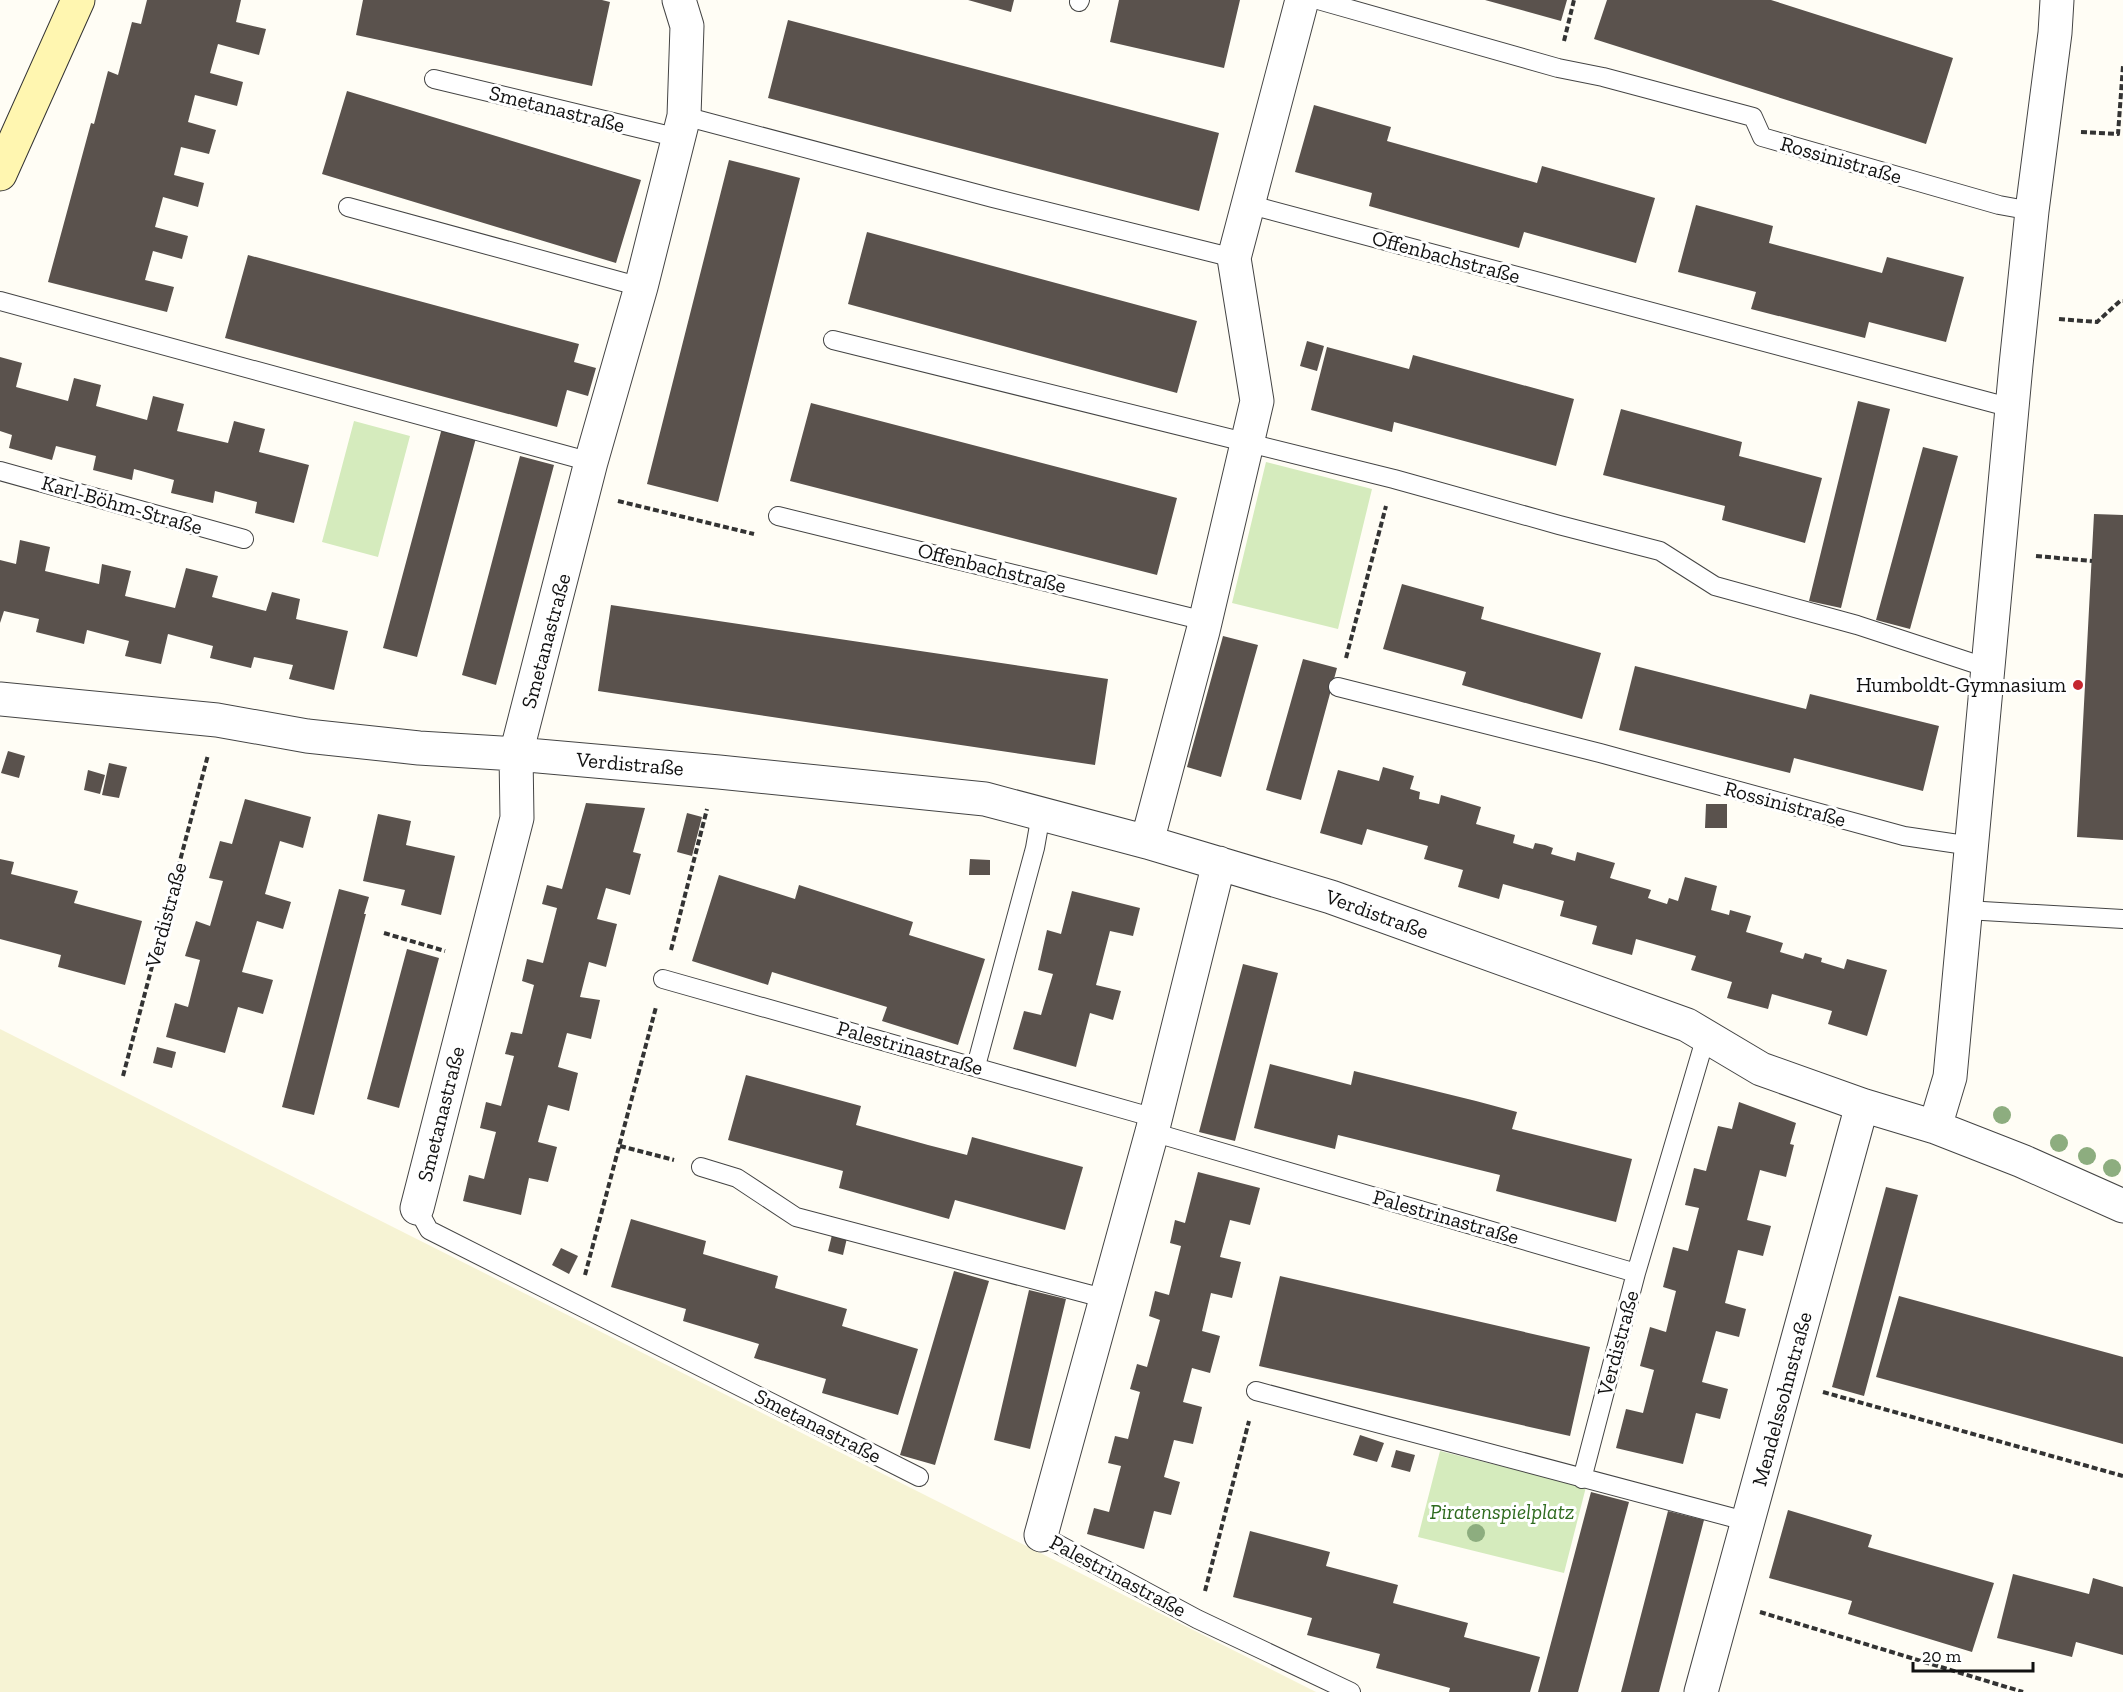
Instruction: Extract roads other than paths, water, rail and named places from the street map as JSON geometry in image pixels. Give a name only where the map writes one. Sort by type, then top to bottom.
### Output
[{"type":"street","points":[[0,174],[8,135],[78,0]]},
{"type":"street","name":"Smetanastraße","points":[[417,1208],[517,818],[516,754],[588,477],[641,287],[681,127],[687,26],[680,0]]},
{"type":"street","points":[[1148,842],[1249,443],[1257,401],[1234,258],[1302,0]]},
{"type":"street","points":[[1935,1126],[1950,1077],[2012,408],[2057,0]]},
{"type":"street","name":"Verdistraße","points":[[0,699],[217,720],[307,736],[419,748],[719,772],[985,799],[1219,862],[1342,901],[1687,1025],[1761,1069],[1862,1105],[1935,1126],[2022,1161],[2123,1206]]},
{"type":"street","name":"Palestrinastraße","points":[[1041,1535],[1154,1125],[1219,862]]},
{"type":"street","name":"Mendelssohnstraße","points":[[1701,1692],[1862,1105]]},
{"type":"lane","name":"Rossinistraße","points":[[1318,0],[1558,68],[1603,77],[1753,117],[1762,137],[1999,205],[2032,211]]},
{"type":"lane","name":"Smetanastraße","points":[[434,79],[681,127],[904,174],[1234,258]]},
{"type":"lane","name":"Offenbachstraße","points":[[1247,204],[2012,408]]},
{"type":"lane","points":[[348,207],[641,287]]},
{"type":"lane","points":[[0,301],[210,358],[588,477]]},
{"type":"lane","points":[[833,340],[1394,479],[1660,551],[1715,586],[1857,625],[1988,668]]},
{"type":"lane","name":"Karl-Böhm-Straße","points":[[0,471],[244,539]]},
{"type":"lane","name":"Offenbachstraße","points":[[778,516],[1205,621]]},
{"type":"lane","name":"Rossinistraße","points":[[1338,687],[1600,753],[1904,836],[1972,846]]},
{"type":"lane","points":[[976,1066],[1035,848],[1041,814]]},
{"type":"lane","points":[[1966,910],[2123,919]]},
{"type":"lane","name":"Palestrinastraße","points":[[663,980],[976,1066],[1154,1125],[1636,1273]]},
{"type":"lane","name":"Verdistraße","points":[[1582,1479],[1636,1273],[1706,1036]]},
{"type":"lane","points":[[700,1167],[737,1178],[796,1217],[1107,1299]]},
{"type":"lane","name":"Smetanastraße","points":[[417,1208],[429,1230],[919,1477]]},
{"type":"lane","points":[[1256,1391],[1749,1522]]},
{"type":"lane","name":"Palestrinastraße","points":[[1041,1535],[1197,1618],[1351,1692]]},
{"type":"place","name":"Humboldt-Gymnasium","points":[[2078,685]]},
{"type":"park label","name":"Piratenspielplatz","points":[[1502,1512]]}]
